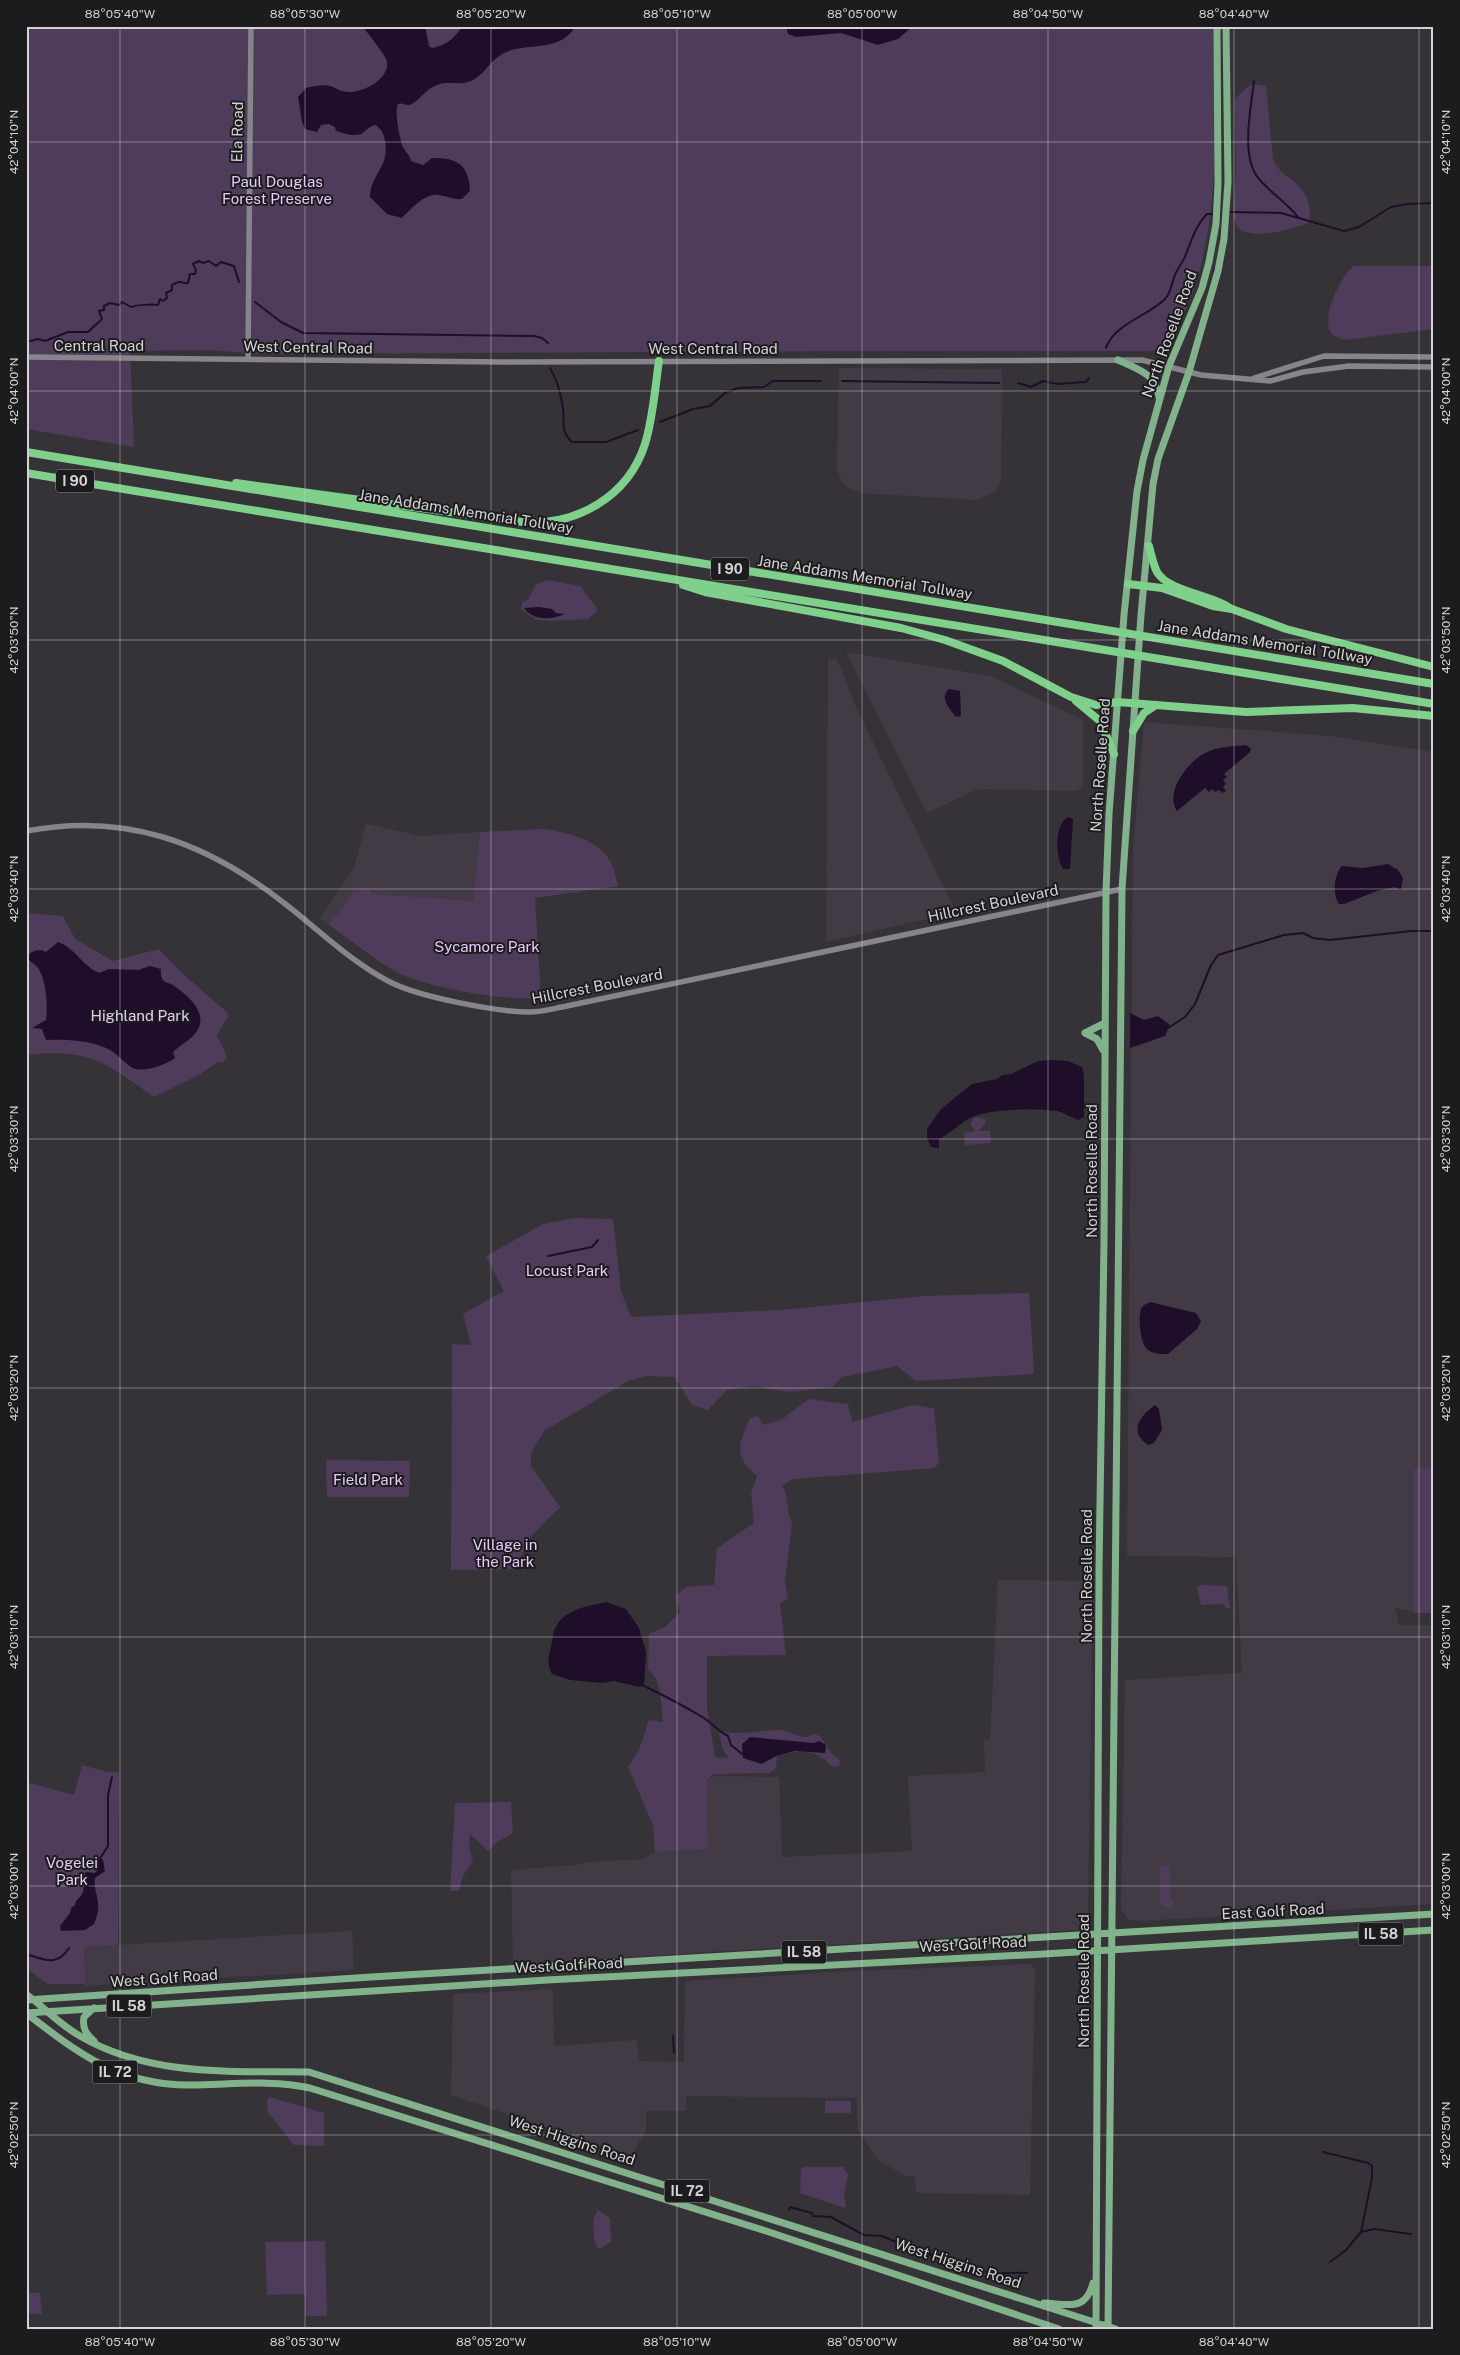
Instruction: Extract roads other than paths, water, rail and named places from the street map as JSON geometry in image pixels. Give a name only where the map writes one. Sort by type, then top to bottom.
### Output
[{"type":"highway","points":[[164,476],[309,491],[523,522],[562,520],[581,514],[603,502],[620,487],[636,466],[645,444],[659,361]]},
{"type":"highway","name":"Jane Addams Memorial Tollway","points":[[26,452],[1434,684]]},
{"type":"highway","name":"I 90","points":[[26,473],[1434,704]]},
{"type":"highway","points":[[1149,546],[1157,572],[1167,583],[1220,601],[1232,609]]},
{"type":"highway","points":[[650,576],[705,592],[901,628],[945,640],[1003,661],[1071,697],[1096,705],[1117,702],[1246,712],[1353,708],[1434,716]]},
{"type":"highway","points":[[1128,584],[1162,588],[1213,606],[1232,609],[1286,629],[1434,667]]},
{"type":"highway","points":[[1071,697],[1100,721],[1114,754]]},
{"type":"highway","points":[[1133,731],[1144,713],[1156,705]]},
{"type":"main road","name":"North Roselle Road","points":[[1096,2326],[1097,1935],[1106,892],[1117,702],[1137,492],[1143,460],[1170,366],[1202,288],[1216,224],[1218,184],[1218,26]]},
{"type":"main road","name":"North Roselle Road","points":[[1108,2328],[1113,1949],[1114,1551],[1122,889],[1141,615],[1155,473],[1189,372],[1218,272],[1224,239],[1228,182],[1226,26]]},
{"type":"main road","points":[[1118,360],[1142,371],[1152,378],[1157,386],[1160,401]]},
{"type":"main road","points":[[1105,1023],[1085,1033],[1097,1039],[1105,1053]]},
{"type":"main road","name":"East Golf Road","points":[[1113,1934],[1434,1914]]},
{"type":"main road","name":"East Golf Road","points":[[1113,1949],[1434,1930]]},
{"type":"main road","name":"West Golf Road","points":[[30,2000],[388,1976],[1113,1934]]},
{"type":"main road","name":"West Golf Road","points":[[26,2013],[46,2010],[547,1980],[1113,1949]]},
{"type":"main road","name":"West Higgins Road","points":[[26,1994],[30,2000],[79,2036],[114,2054],[178,2069],[309,2072],[369,2089],[1032,2302],[1096,2326],[1116,2329]]},
{"type":"main road","points":[[94,2008],[84,2017],[83,2028],[88,2036],[101,2048]]},
{"type":"main road","name":"West Higgins Road","points":[[26,2013],[88,2059],[138,2080],[188,2085],[281,2083],[310,2088],[766,2231],[1059,2329]]},
{"type":"main road","points":[[1032,2302],[1080,2304],[1090,2296],[1096,2271]]},
{"type":"street","name":"Ela Road","points":[[248,358],[251,26]]},
{"type":"street","name":"West Central Road","points":[[1252,379],[1324,356],[1434,357]]},
{"type":"street","points":[[1349,356],[1349,366]]},
{"type":"street","points":[[1422,366],[1423,356]]},
{"type":"street","name":"Central Road","points":[[26,357],[172,358]]},
{"type":"street","name":"West Central Road","points":[[172,358],[503,362],[1142,360],[1189,372],[1270,381],[1303,372],[1349,366],[1434,367]]},
{"type":"street","name":"Hillcrest Boulevard","points":[[26,831],[64,826],[108,825],[164,836],[190,845],[226,863],[281,901],[370,970],[391,983],[418,993],[519,1012],[542,1011],[568,1006],[1122,889]]},
{"type":"waterway","points":[[1254,81],[1248,132],[1248,145],[1253,170],[1259,179],[1298,217]]},
{"type":"waterway","points":[[1231,212],[1281,213],[1344,231],[1359,227],[1391,207],[1407,204],[1434,203]]},
{"type":"waterway","points":[[1106,348],[1110,340],[1124,326],[1165,299],[1197,228],[1207,214],[1212,214]]},
{"type":"waterway","points":[[26,342],[38,339],[45,341],[68,332],[88,332],[102,319],[99,311],[104,310],[104,306],[110,303],[119,305],[122,302],[131,307],[158,305],[160,299],[163,301],[167,298],[166,293],[172,290],[172,285],[180,282],[188,283],[190,274],[195,274],[196,270],[193,264],[199,261],[203,263],[209,261],[216,266],[221,262],[234,266],[239,282]]},
{"type":"waterway","points":[[255,302],[281,322],[303,333],[534,336],[542,338],[548,343]]},
{"type":"waterway","points":[[550,368],[560,393],[564,430],[572,442],[606,442],[638,430]]},
{"type":"waterway","points":[[1018,383],[1031,387],[1043,381],[1057,384],[1086,382],[1089,378]]},
{"type":"waterway","points":[[660,422],[693,409],[710,406],[725,393],[738,388],[764,387],[773,381],[821,381]]},
{"type":"waterway","points":[[842,381],[999,383]]},
{"type":"waterway","points":[[1168,1028],[1185,1017],[1195,1004],[1211,965],[1218,955],[1284,935],[1303,933],[1313,938],[1330,940],[1411,931],[1434,931]]},
{"type":"waterway","points":[[548,1256],[592,1247],[598,1240]]},
{"type":"waterway","points":[[644,1686],[704,1718],[728,1736],[731,1745],[742,1754]]},
{"type":"waterway","points":[[101,1857],[108,1846],[108,1795],[112,1777]]},
{"type":"waterway","points":[[26,1954],[45,1960],[55,1960],[60,1958],[69,1948]]},
{"type":"waterway","points":[[673,2036],[674,2053]]},
{"type":"waterway","points":[[1323,2152],[1368,2163],[1372,2166],[1372,2178],[1361,2232]]},
{"type":"waterway","points":[[789,2210],[790,2207],[812,2213],[813,2216],[831,2217],[864,2235],[882,2236],[903,2245]]},
{"type":"waterway","points":[[1361,2232],[1374,2229],[1411,2234]]},
{"type":"waterway","points":[[1330,2262],[1346,2250],[1361,2232]]},
{"type":"waterway","points":[[919,2251],[971,2268]]},
{"type":"waterway","points":[[986,2272],[1027,2273]]},
{"type":"park label","name":"Paul Douglas Forest Preserve","points":[[277,190]]},
{"type":"park label","name":"Sycamore Park","points":[[487,946]]},
{"type":"park label","name":"Highland Park","points":[[140,1015]]},
{"type":"park label","name":"Locust Park","points":[[567,1270]]},
{"type":"park label","name":"Field Park","points":[[368,1479]]},
{"type":"park label","name":"Village in the Park","points":[[505,1552]]},
{"type":"park label","name":"Vogelei Park","points":[[72,1870]]}]
